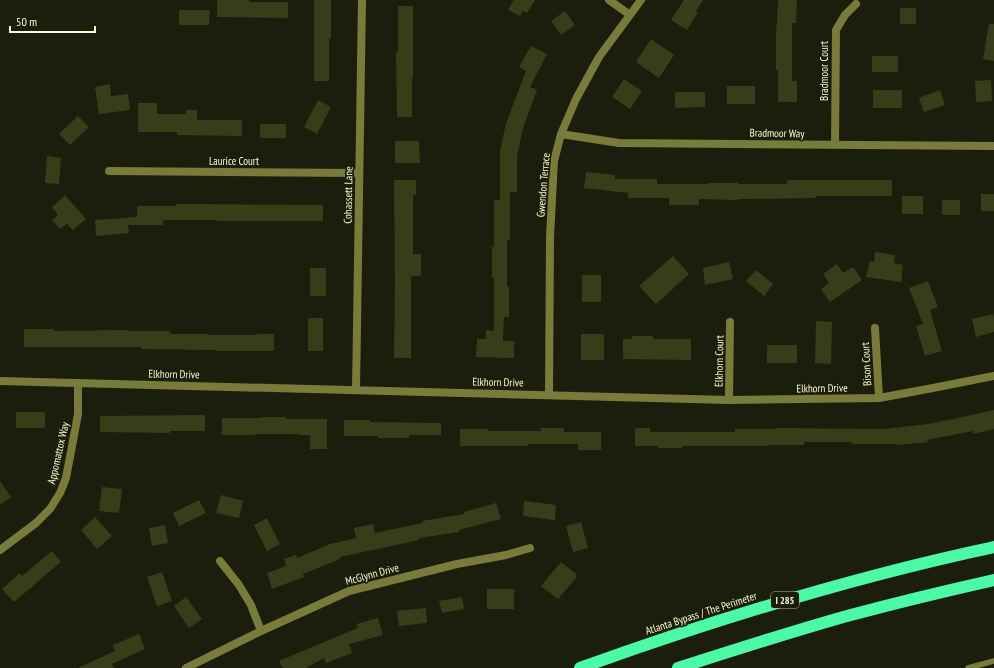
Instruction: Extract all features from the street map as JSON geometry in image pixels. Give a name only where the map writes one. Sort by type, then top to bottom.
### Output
[{"type":"highway","name":"Atlanta Bypass / The Perimeter","points":[[580,668],[705,624],[803,594],[934,560],[994,547]]},
{"type":"highway","points":[[678,668],[748,645],[847,616],[994,580]]},
{"type":"street","name":"Cohassett Lane","points":[[356,390],[362,0]]},
{"type":"street","points":[[609,0],[630,15]]},
{"type":"street","name":"Gwendon Terrace","points":[[549,395],[550,236],[554,161],[561,134],[576,99],[599,58],[641,0]]},
{"type":"street","name":"Bradmoor Court","points":[[835,145],[836,30],[845,15],[856,4]]},
{"type":"street","name":"Bradmoor Way","points":[[561,134],[619,143],[994,146]]},
{"type":"street","name":"Laurice Court","points":[[109,171],[359,173]]},
{"type":"street","name":"Elkhorn Court","points":[[729,400],[730,322]]},
{"type":"street","name":"Bison Court","points":[[875,328],[879,398]]},
{"type":"street","name":"Elkhorn Drive","points":[[0,381],[729,400],[879,398],[994,376]]},
{"type":"street","name":"Appomattox Way","points":[[0,550],[36,523],[50,509],[60,493],[66,478],[78,414],[78,383]]},
{"type":"street","name":"McGlynn Drive","points":[[186,668],[349,590],[458,564],[506,555],[530,548]]},
{"type":"street","points":[[220,561],[238,585],[250,606],[261,631]]},
{"type":"lane","points":[[968,668],[994,661]]},
{"type":"building","points":[[217,0],[288,2],[288,18],[217,17]]},
{"type":"building","points":[[314,0],[331,0],[329,81],[314,81]]},
{"type":"building","points":[[514,0],[535,0],[527,13],[523,11],[520,16],[508,10]]},
{"type":"building","points":[[684,0],[703,0],[696,11],[698,12],[687,30],[671,20]]},
{"type":"building","points":[[778,0],[797,0],[796,23],[792,23],[792,81],[797,81],[797,102],[778,102],[776,37]]},
{"type":"building","points":[[398,6],[413,6],[412,117],[397,117],[396,52],[398,52]]},
{"type":"building","points":[[900,8],[916,8],[916,24],[900,24]]},
{"type":"building","points":[[179,10],[210,10],[209,25],[179,25]]},
{"type":"building","points":[[565,11],[575,25],[561,35],[551,21]]},
{"type":"building","points":[[989,24],[994,24],[994,61],[983,59]]},
{"type":"building","points":[[651,39],[674,55],[659,78],[636,62]]},
{"type":"building","points":[[531,46],[547,54],[530,87],[537,90],[523,128],[517,156],[517,192],[510,192],[510,240],[507,240],[507,287],[509,287],[509,317],[504,317],[503,341],[514,341],[514,358],[476,357],[477,339],[486,339],[486,330],[494,331],[494,278],[492,278],[492,247],[494,247],[494,200],[500,200],[500,151],[506,123],[526,71],[519,67]]},
{"type":"building","points":[[872,56],[898,56],[898,72],[872,72]]},
{"type":"building","points":[[624,79],[642,91],[630,109],[612,97]]},
{"type":"building","points":[[991,80],[992,101],[976,102],[975,81]]},
{"type":"building","points":[[110,84],[111,96],[128,94],[130,110],[99,114],[95,87]]},
{"type":"building","points":[[727,86],[755,86],[755,104],[727,104]]},
{"type":"building","points":[[873,90],[902,90],[902,108],[873,108]]},
{"type":"building","points":[[940,90],[945,105],[924,112],[919,98]]},
{"type":"building","points":[[675,92],[705,92],[705,107],[675,108]]},
{"type":"building","points":[[318,100],[331,107],[317,134],[304,127]]},
{"type":"building","points":[[138,103],[157,103],[157,114],[186,114],[186,110],[197,110],[197,120],[242,120],[242,136],[177,135],[177,132],[138,132]]},
{"type":"building","points":[[78,116],[89,127],[70,145],[59,134]]},
{"type":"building","points":[[260,124],[286,124],[286,138],[260,138]]},
{"type":"building","points":[[395,141],[419,141],[420,163],[395,163]]},
{"type":"building","points":[[47,156],[61,158],[59,184],[45,183]]},
{"type":"building","points":[[586,172],[615,175],[615,179],[657,179],[657,184],[787,184],[787,180],[892,180],[892,196],[816,196],[816,198],[738,200],[699,199],[699,205],[669,205],[669,198],[628,198],[628,193],[584,188]]},
{"type":"building","points":[[394,180],[416,180],[416,195],[413,195],[413,254],[421,254],[421,276],[411,276],[411,358],[394,358]]},
{"type":"building","points":[[981,194],[994,194],[994,211],[981,211]]},
{"type":"building","points":[[65,195],[86,219],[73,230],[67,224],[60,229],[52,220],[58,215],[52,207]]},
{"type":"building","points":[[902,196],[923,196],[923,214],[902,214]]},
{"type":"building","points":[[942,200],[960,200],[960,215],[942,215]]},
{"type":"building","points":[[176,204],[323,205],[323,221],[163,220],[163,225],[128,225],[129,233],[96,236],[95,220],[137,217],[137,206],[176,206]]},
{"type":"building","points":[[875,252],[895,255],[894,263],[903,265],[901,282],[866,277],[870,261],[874,262]]},
{"type":"building","points":[[673,256],[689,274],[656,304],[639,286]]},
{"type":"building","points":[[729,262],[733,279],[705,285],[703,268]]},
{"type":"building","points":[[837,264],[843,273],[853,267],[862,280],[830,302],[821,289],[829,283],[823,274]]},
{"type":"building","points":[[310,268],[326,268],[326,296],[310,296]]},
{"type":"building","points":[[756,270],[773,284],[764,296],[746,281]]},
{"type":"building","points":[[582,275],[601,275],[601,302],[582,302]]},
{"type":"building","points":[[928,281],[938,307],[930,310],[942,351],[925,356],[916,326],[923,324],[909,288]]},
{"type":"building","points":[[993,314],[994,332],[976,337],[972,319]]},
{"type":"building","points":[[308,318],[323,318],[323,351],[308,351]]},
{"type":"building","points":[[816,321],[832,322],[831,364],[815,363]]},
{"type":"building","points":[[24,329],[54,329],[54,331],[170,331],[170,334],[209,335],[274,334],[274,351],[141,349],[141,347],[24,347]]},
{"type":"building","points":[[581,334],[604,334],[604,360],[581,360]]},
{"type":"building","points":[[632,336],[653,336],[653,339],[691,339],[691,360],[623,359],[623,339],[632,339]]},
{"type":"building","points":[[767,345],[797,345],[797,363],[767,363]]},
{"type":"building","points":[[994,410],[994,429],[973,434],[973,431],[927,440],[928,442],[895,445],[852,444],[852,442],[804,442],[804,445],[682,446],[682,448],[635,446],[635,428],[650,428],[650,432],[735,432],[735,429],[777,428],[885,429],[928,424]]},
{"type":"building","points":[[16,412],[45,412],[45,428],[16,428]]},
{"type":"building","points":[[205,415],[205,431],[170,431],[170,433],[100,432],[100,416]]},
{"type":"building","points":[[286,417],[286,419],[327,419],[327,449],[310,449],[310,435],[222,435],[222,418]]},
{"type":"building","points":[[344,420],[441,423],[441,435],[409,435],[409,438],[344,436]]},
{"type":"building","points":[[541,428],[564,428],[564,432],[601,432],[601,450],[578,450],[578,444],[460,446],[460,429],[488,429],[488,431],[541,431]]},
{"type":"building","points":[[0,481],[11,497],[0,505]]},
{"type":"building","points":[[102,487],[122,489],[119,513],[99,511]]},
{"type":"building","points":[[221,495],[243,501],[239,518],[216,513]]},
{"type":"building","points":[[199,500],[206,513],[179,526],[173,513]]},
{"type":"building","points":[[524,501],[556,505],[555,520],[523,516]]},
{"type":"building","points":[[496,503],[501,519],[459,530],[459,532],[419,538],[419,540],[340,557],[340,559],[303,574],[304,577],[272,589],[267,573],[286,566],[284,559],[296,555],[297,558],[330,544],[356,538],[354,528],[373,524],[375,533],[423,523],[422,521],[465,514],[464,512]]},
{"type":"building","points":[[95,517],[112,536],[97,549],[81,530]]},
{"type":"building","points":[[267,518],[280,544],[267,551],[254,525]]},
{"type":"building","points":[[581,522],[588,548],[573,552],[566,526]]},
{"type":"building","points":[[165,525],[168,543],[152,546],[149,528]]},
{"type":"building","points":[[52,551],[61,562],[14,602],[2,589],[20,573],[22,576]]},
{"type":"building","points":[[561,562],[576,574],[576,578],[558,599],[541,586]]},
{"type":"building","points":[[162,572],[172,601],[157,606],[147,577]]},
{"type":"building","points":[[487,589],[514,589],[514,609],[487,609]]},
{"type":"building","points":[[186,597],[202,619],[189,628],[174,606]]},
{"type":"building","points":[[462,597],[464,609],[442,613],[439,601]]},
{"type":"building","points":[[426,608],[427,623],[399,626],[397,611]]},
{"type":"building","points":[[378,618],[383,635],[349,644],[352,653],[326,663],[324,658],[306,668],[283,668],[279,661],[358,628],[357,624]]},
{"type":"building","points":[[139,634],[145,649],[112,664],[114,668],[78,668],[115,651],[113,645]]}]
